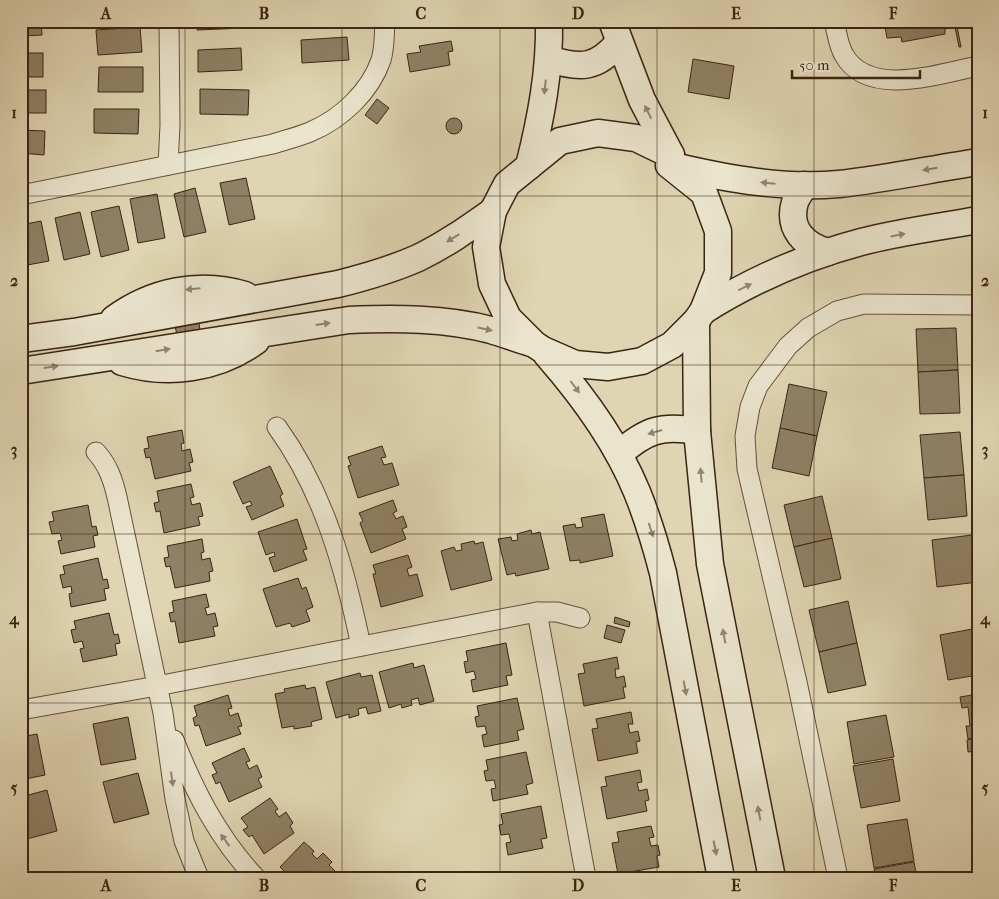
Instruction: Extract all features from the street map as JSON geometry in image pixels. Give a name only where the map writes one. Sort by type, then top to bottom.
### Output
[{"type":"street","points":[[168,165],[170,125],[169,21]]},
{"type":"street","points":[[21,194],[273,144],[310,132],[335,117],[360,96],[375,73],[383,48],[384,21]]},
{"type":"street","points":[[529,166],[545,95],[549,59],[549,21]]},
{"type":"street","points":[[834,21],[843,55],[853,67],[867,76],[901,81],[978,66]]},
{"type":"street","points":[[549,59],[572,66],[586,65],[599,61],[610,53],[616,32]]},
{"type":"street","points":[[616,32],[642,100],[670,160],[736,179],[804,184],[838,184],[978,162]]},
{"type":"street","points":[[721,878],[663,573],[652,532],[637,492],[619,454],[597,417],[571,382],[508,318],[492,284],[486,247],[493,211],[507,184],[560,141],[598,133],[636,138],[670,160],[704,193],[718,231],[718,273],[700,316],[697,431],[710,564],[772,878]]},
{"type":"street","points":[[804,184],[795,201],[793,215],[796,229],[803,240],[815,248],[828,252]]},
{"type":"street","points":[[21,339],[338,284],[380,273],[420,257],[457,236],[493,211]]},
{"type":"street","points":[[21,371],[349,320],[396,318],[443,322],[480,328],[538,347],[575,364],[608,367],[642,361],[672,345],[700,316],[732,293],[763,277],[828,252],[862,242],[978,220]]},
{"type":"street","points":[[258,298],[231,290],[204,288],[176,290],[150,298],[125,310],[115,324],[122,356],[136,366],[164,370],[192,368],[228,357],[245,349],[268,333]]},
{"type":"street","points":[[228,304],[236,338]]},
{"type":"street","points":[[838,878],[797,682],[748,469],[745,436],[750,407],[758,386],[788,346],[808,328],[837,311],[864,304],[978,305]]},
{"type":"street","points":[[277,427],[304,469],[321,506],[340,561],[361,646]]},
{"type":"street","points":[[619,454],[635,440],[654,430],[676,428],[697,431]]},
{"type":"street","points":[[96,452],[104,460],[118,497],[163,713],[184,841],[199,878]]},
{"type":"street","points":[[537,612],[586,878]]},
{"type":"street","points":[[21,710],[157,686],[537,612],[557,612],[580,618]]},
{"type":"street","points":[[163,713],[185,766],[210,818],[256,878]]},
{"type":"building","points":[[21,21],[41,21],[42,35],[21,36]]},
{"type":"building","points":[[197,21],[244,21],[245,28],[197,30]]},
{"type":"building","points":[[884,21],[956,21],[961,47],[959,47],[955,27],[945,29],[945,34],[902,42],[901,37],[887,38]]},
{"type":"building","points":[[140,27],[142,52],[98,55],[96,30]]},
{"type":"building","points":[[347,37],[349,60],[302,63],[301,40]]},
{"type":"building","points":[[451,41],[453,51],[448,52],[450,65],[410,72],[407,54],[421,52],[419,46]]},
{"type":"building","points":[[241,48],[242,70],[198,72],[198,50]]},
{"type":"building","points":[[21,53],[43,53],[43,77],[21,77]]},
{"type":"building","points":[[693,59],[734,66],[729,99],[688,92]]},
{"type":"building","points":[[99,67],[143,67],[143,92],[98,92]]},
{"type":"building","points":[[200,89],[249,90],[248,115],[200,114]]},
{"type":"building","points":[[21,90],[46,90],[46,113],[21,113]]},
{"type":"building","points":[[377,99],[389,108],[377,124],[365,115]]},
{"type":"building","points":[[94,109],[139,109],[138,134],[94,133]]},
{"type":"building","points":[[454,118],[460,120],[462,126],[460,132],[454,134],[448,132],[446,126],[448,120]]},
{"type":"building","points":[[21,130],[45,131],[44,155],[21,153]]},
{"type":"building","points":[[246,178],[255,219],[229,225],[220,183]]},
{"type":"building","points":[[195,188],[206,232],[184,237],[174,194]]},
{"type":"building","points":[[157,194],[165,238],[138,243],[130,199]]},
{"type":"building","points":[[119,206],[129,250],[101,257],[91,212]]},
{"type":"building","points":[[80,212],[90,254],[64,260],[55,218]]},
{"type":"building","points":[[41,221],[49,261],[22,266],[21,225]]},
{"type":"building","points":[[197,311],[201,336],[178,340],[173,316]]},
{"type":"building","points":[[956,328],[958,370],[918,372],[916,329]]},
{"type":"building","points":[[958,370],[960,413],[920,414],[918,372]]},
{"type":"building","points":[[789,384],[827,392],[817,436],[780,428]]},
{"type":"building","points":[[780,428],[817,436],[809,476],[772,468]]},
{"type":"building","points":[[182,430],[184,443],[181,444],[182,451],[190,449],[193,462],[189,463],[191,471],[155,479],[150,457],[146,458],[144,449],[149,448],[147,437]]},
{"type":"building","points":[[960,432],[964,475],[924,478],[920,435]]},
{"type":"building","points":[[382,446],[386,457],[381,458],[384,465],[392,463],[399,485],[358,498],[348,466],[351,465],[348,457]]},
{"type":"building","points":[[270,466],[283,494],[280,496],[284,506],[252,520],[246,507],[252,505],[250,501],[243,504],[233,482]]},
{"type":"building","points":[[964,475],[967,516],[928,520],[924,478]]},
{"type":"building","points":[[191,484],[194,497],[190,498],[192,505],[200,503],[203,516],[198,517],[200,525],[164,533],[160,511],[156,512],[154,503],[159,502],[157,491]]},
{"type":"building","points":[[822,496],[832,538],[794,547],[784,505]]},
{"type":"building","points":[[393,500],[397,511],[393,513],[396,519],[403,516],[407,527],[402,529],[406,539],[371,553],[360,523],[363,521],[359,513]]},
{"type":"building","points":[[88,505],[92,527],[96,526],[98,535],[93,536],[95,547],[61,554],[58,541],[62,540],[60,533],[52,534],[49,522],[54,521],[52,512]]},
{"type":"building","points":[[604,514],[613,556],[580,563],[580,560],[570,561],[563,526],[575,524],[576,528],[583,527],[581,518]]},
{"type":"building","points":[[297,519],[307,549],[303,550],[307,560],[274,572],[269,558],[275,556],[274,552],[266,555],[258,532]]},
{"type":"building","points":[[531,530],[532,534],[540,532],[549,569],[516,576],[515,573],[507,575],[498,539],[511,537],[512,541],[518,540],[517,534]]},
{"type":"building","points":[[972,535],[978,582],[937,587],[932,540]]},
{"type":"building","points":[[832,538],[841,579],[804,587],[794,547]]},
{"type":"building","points":[[202,539],[204,552],[201,553],[202,560],[210,558],[213,571],[209,572],[210,581],[175,588],[170,566],[166,567],[164,558],[169,557],[167,546]]},
{"type":"building","points":[[474,541],[475,544],[483,542],[492,580],[451,590],[441,551],[454,547],[456,551],[462,550],[461,544]]},
{"type":"building","points":[[408,555],[412,567],[407,569],[409,576],[417,574],[423,596],[381,607],[373,574],[376,574],[373,565]]},
{"type":"building","points":[[98,558],[103,580],[107,579],[109,588],[104,589],[106,600],[71,607],[69,594],[72,593],[71,586],[63,588],[60,575],[65,574],[63,566]]},
{"type":"building","points":[[298,578],[302,589],[306,587],[313,607],[306,610],[310,621],[292,627],[290,623],[276,627],[263,589]]},
{"type":"building","points":[[206,594],[209,607],[205,608],[207,615],[215,613],[218,626],[213,627],[215,636],[179,643],[175,621],[171,622],[169,613],[174,612],[172,601]]},
{"type":"building","points":[[848,601],[857,643],[819,652],[809,610]]},
{"type":"building","points":[[109,613],[114,635],[118,634],[120,643],[115,644],[117,655],[83,662],[80,649],[84,648],[82,641],[74,643],[71,630],[76,629],[74,621]]},
{"type":"building","points":[[615,617],[630,622],[629,627],[614,623]]},
{"type":"building","points":[[607,625],[625,630],[621,643],[604,638]]},
{"type":"building","points":[[978,628],[978,675],[948,680],[940,635]]},
{"type":"building","points":[[506,643],[512,675],[506,676],[508,685],[473,692],[471,680],[476,679],[474,671],[466,673],[464,662],[468,661],[466,651]]},
{"type":"building","points":[[857,643],[866,685],[828,693],[819,652]]},
{"type":"building","points":[[25,652],[27,665],[23,666],[25,674],[21,675],[21,653]]},
{"type":"building","points":[[617,657],[619,669],[615,669],[616,678],[624,676],[625,698],[584,706],[578,674],[585,673],[583,664]]},
{"type":"building","points":[[413,663],[414,668],[424,665],[434,701],[420,705],[418,698],[411,700],[412,705],[402,708],[401,704],[389,708],[379,672]]},
{"type":"building","points":[[360,673],[361,677],[372,675],[381,711],[368,714],[366,707],[358,709],[359,715],[349,718],[349,714],[336,718],[326,682]]},
{"type":"building","points":[[305,685],[306,689],[315,687],[322,719],[311,722],[312,726],[294,729],[294,726],[282,728],[275,694],[285,692],[284,689]]},
{"type":"building","points":[[978,694],[978,737],[968,739],[966,726],[970,726],[968,707],[962,708],[960,697]]},
{"type":"building","points":[[228,695],[232,708],[228,709],[230,716],[238,713],[242,726],[238,727],[241,734],[206,746],[199,725],[195,726],[193,718],[197,716],[194,706]]},
{"type":"building","points":[[517,698],[524,729],[517,731],[519,740],[484,747],[482,735],[487,734],[485,726],[477,727],[475,717],[479,716],[477,706]]},
{"type":"building","points":[[631,712],[633,724],[628,724],[630,733],[638,731],[640,741],[636,742],[638,753],[598,761],[592,729],[598,728],[596,719]]},
{"type":"building","points":[[886,715],[894,757],[854,764],[847,722]]},
{"type":"building","points":[[128,717],[136,759],[101,765],[93,724]]},
{"type":"building","points":[[37,734],[45,775],[21,780],[21,737]]},
{"type":"building","points":[[978,738],[978,782],[975,782],[973,770],[977,769],[975,751],[968,752],[967,740]]},
{"type":"building","points":[[244,748],[250,761],[246,762],[249,769],[257,765],[262,777],[258,779],[262,787],[229,802],[220,782],[216,784],[212,775],[217,773],[212,763]]},
{"type":"building","points":[[526,752],[533,783],[526,785],[528,794],[493,801],[491,789],[496,788],[494,780],[486,781],[484,771],[488,770],[486,760]]},
{"type":"building","points":[[893,759],[900,801],[861,808],[853,766]]},
{"type":"building","points":[[640,770],[642,782],[637,783],[639,791],[647,789],[649,800],[645,801],[647,811],[607,819],[601,787],[607,786],[605,777]]},
{"type":"building","points":[[138,773],[149,814],[114,823],[103,782]]},
{"type":"building","points":[[47,790],[57,831],[23,840],[21,797]]},
{"type":"building","points":[[270,798],[278,809],[275,811],[279,817],[286,812],[293,823],[290,826],[294,833],[264,854],[252,835],[249,837],[243,830],[248,827],[241,818]]},
{"type":"building","points":[[978,798],[978,809],[976,809],[973,799]]},
{"type":"building","points":[[541,806],[547,838],[541,839],[543,848],[508,855],[506,843],[511,842],[509,834],[501,835],[499,825],[503,824],[501,814]]},
{"type":"building","points":[[907,819],[914,861],[874,868],[867,825]]},
{"type":"building","points":[[651,826],[654,837],[649,838],[651,846],[658,845],[660,855],[657,856],[659,867],[618,874],[612,843],[619,842],[617,832]]},
{"type":"building","points":[[304,842],[314,851],[312,854],[317,859],[323,853],[332,862],[329,865],[335,871],[329,878],[286,878],[288,875],[280,867]]},
{"type":"building","points":[[914,862],[917,878],[876,878],[874,869]]}]
